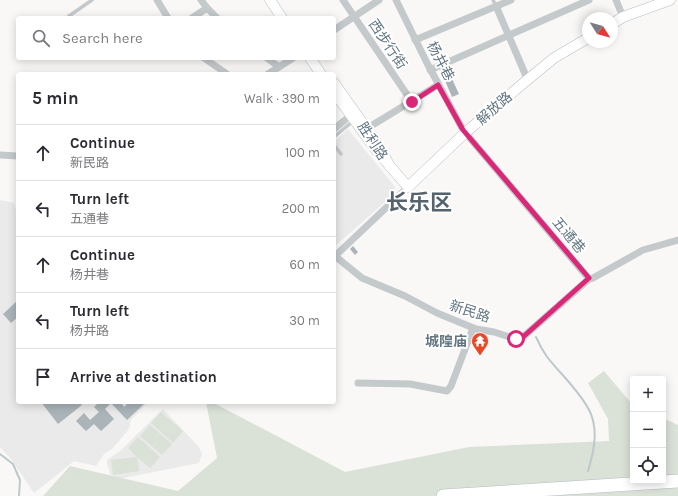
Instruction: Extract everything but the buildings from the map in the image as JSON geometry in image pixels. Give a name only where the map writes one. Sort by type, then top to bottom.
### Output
[{"type":"highway","points":[[443,496],[678,481]]},
{"type":"main road","points":[[270,0],[281,16]]},
{"type":"main road","points":[[278,0],[289,16]]},
{"type":"main road","points":[[618,20],[670,0]]},
{"type":"main road","name":"解放路","points":[[408,187],[465,133],[554,58],[582,42]]},
{"type":"main road","points":[[311,60],[320,72]]},
{"type":"main road","points":[[318,60],[327,72]]},
{"type":"main road","name":"胜利路","points":[[336,86],[381,149],[389,164]]},
{"type":"main road","name":"胜利路","points":[[336,96],[350,120],[389,164]]},
{"type":"main road","points":[[389,164],[408,187]]},
{"type":"street","points":[[157,0],[167,16]]},
{"type":"street","points":[[201,0],[215,16]]},
{"type":"street","name":"西步行街","points":[[343,0],[412,102]]},
{"type":"street","points":[[336,29],[379,0]]},
{"type":"street","name":"杨井巷","points":[[396,0],[430,70],[465,133]]},
{"type":"street","points":[[415,40],[495,3],[511,0]]},
{"type":"street","points":[[430,70],[589,0]]},
{"type":"street","points":[[616,0],[623,17]]},
{"type":"street","points":[[495,3],[526,76]]},
{"type":"street","points":[[195,16],[207,8]]},
{"type":"street","points":[[207,60],[224,72]]},
{"type":"street","points":[[270,60],[279,67]]},
{"type":"street","points":[[271,72],[290,60]]},
{"type":"street","points":[[366,129],[438,85]]},
{"type":"street","points":[[336,128],[350,120]]},
{"type":"street","name":"五通巷","points":[[465,133],[589,278]]},
{"type":"street","points":[[0,155],[16,156]]},
{"type":"street","points":[[336,255],[408,187]]},
{"type":"street","points":[[589,278],[593,278],[643,250],[678,240]]},
{"type":"street","name":"新民路","points":[[336,257],[362,278],[405,296],[437,313],[473,328],[494,332],[516,339],[523,337],[589,278]]},
{"type":"street","points":[[358,383],[410,384],[447,391],[451,386],[473,328]]},
{"type":"lane","points":[[69,16],[92,0]]},
{"type":"lane","points":[[336,135],[350,120]]},
{"type":"lane","points":[[336,148],[341,154]]},
{"type":"shaded area","points":[[348,129],[395,187],[394,194],[336,245],[336,140]]},
{"type":"shaded area","points":[[0,200],[14,203],[16,210],[16,404],[146,404],[131,420],[129,429],[112,449],[104,454],[96,466],[74,461],[34,493],[11,459],[0,447]]},
{"type":"shaded area","points":[[604,371],[630,402],[630,484],[666,484],[666,419],[678,425],[678,496],[43,496],[70,466],[178,491],[217,458],[206,404],[216,404],[345,472],[469,447],[609,441],[608,419],[588,383]]},
{"type":"shaded area","points":[[163,409],[199,447],[202,454],[199,463],[119,479],[110,474],[107,460],[120,451]]},
{"type":"shaded area","points":[[161,412],[183,431],[173,443],[151,423]]},
{"type":"shaded area","points":[[150,425],[172,444],[162,455],[140,436]]},
{"type":"shaded area","points":[[138,437],[160,457],[150,468],[128,448]]},
{"type":"shaded area","points":[[137,457],[139,471],[113,475],[111,460]]},
{"type":"waterway","points":[[536,337],[546,356],[578,393],[590,411],[594,424],[595,438],[588,471]]},
{"type":"waterway","points":[[0,454],[13,464],[20,480],[19,496]]},
{"type":"place","name":"城隍庙","points":[[480,356]]},
{"type":"district","name":"长乐区","points":[[419,202]]},
{"type":"route","points":[[412,102],[438,85],[463,130],[589,278],[529,332],[523,337],[516,339]]}]
